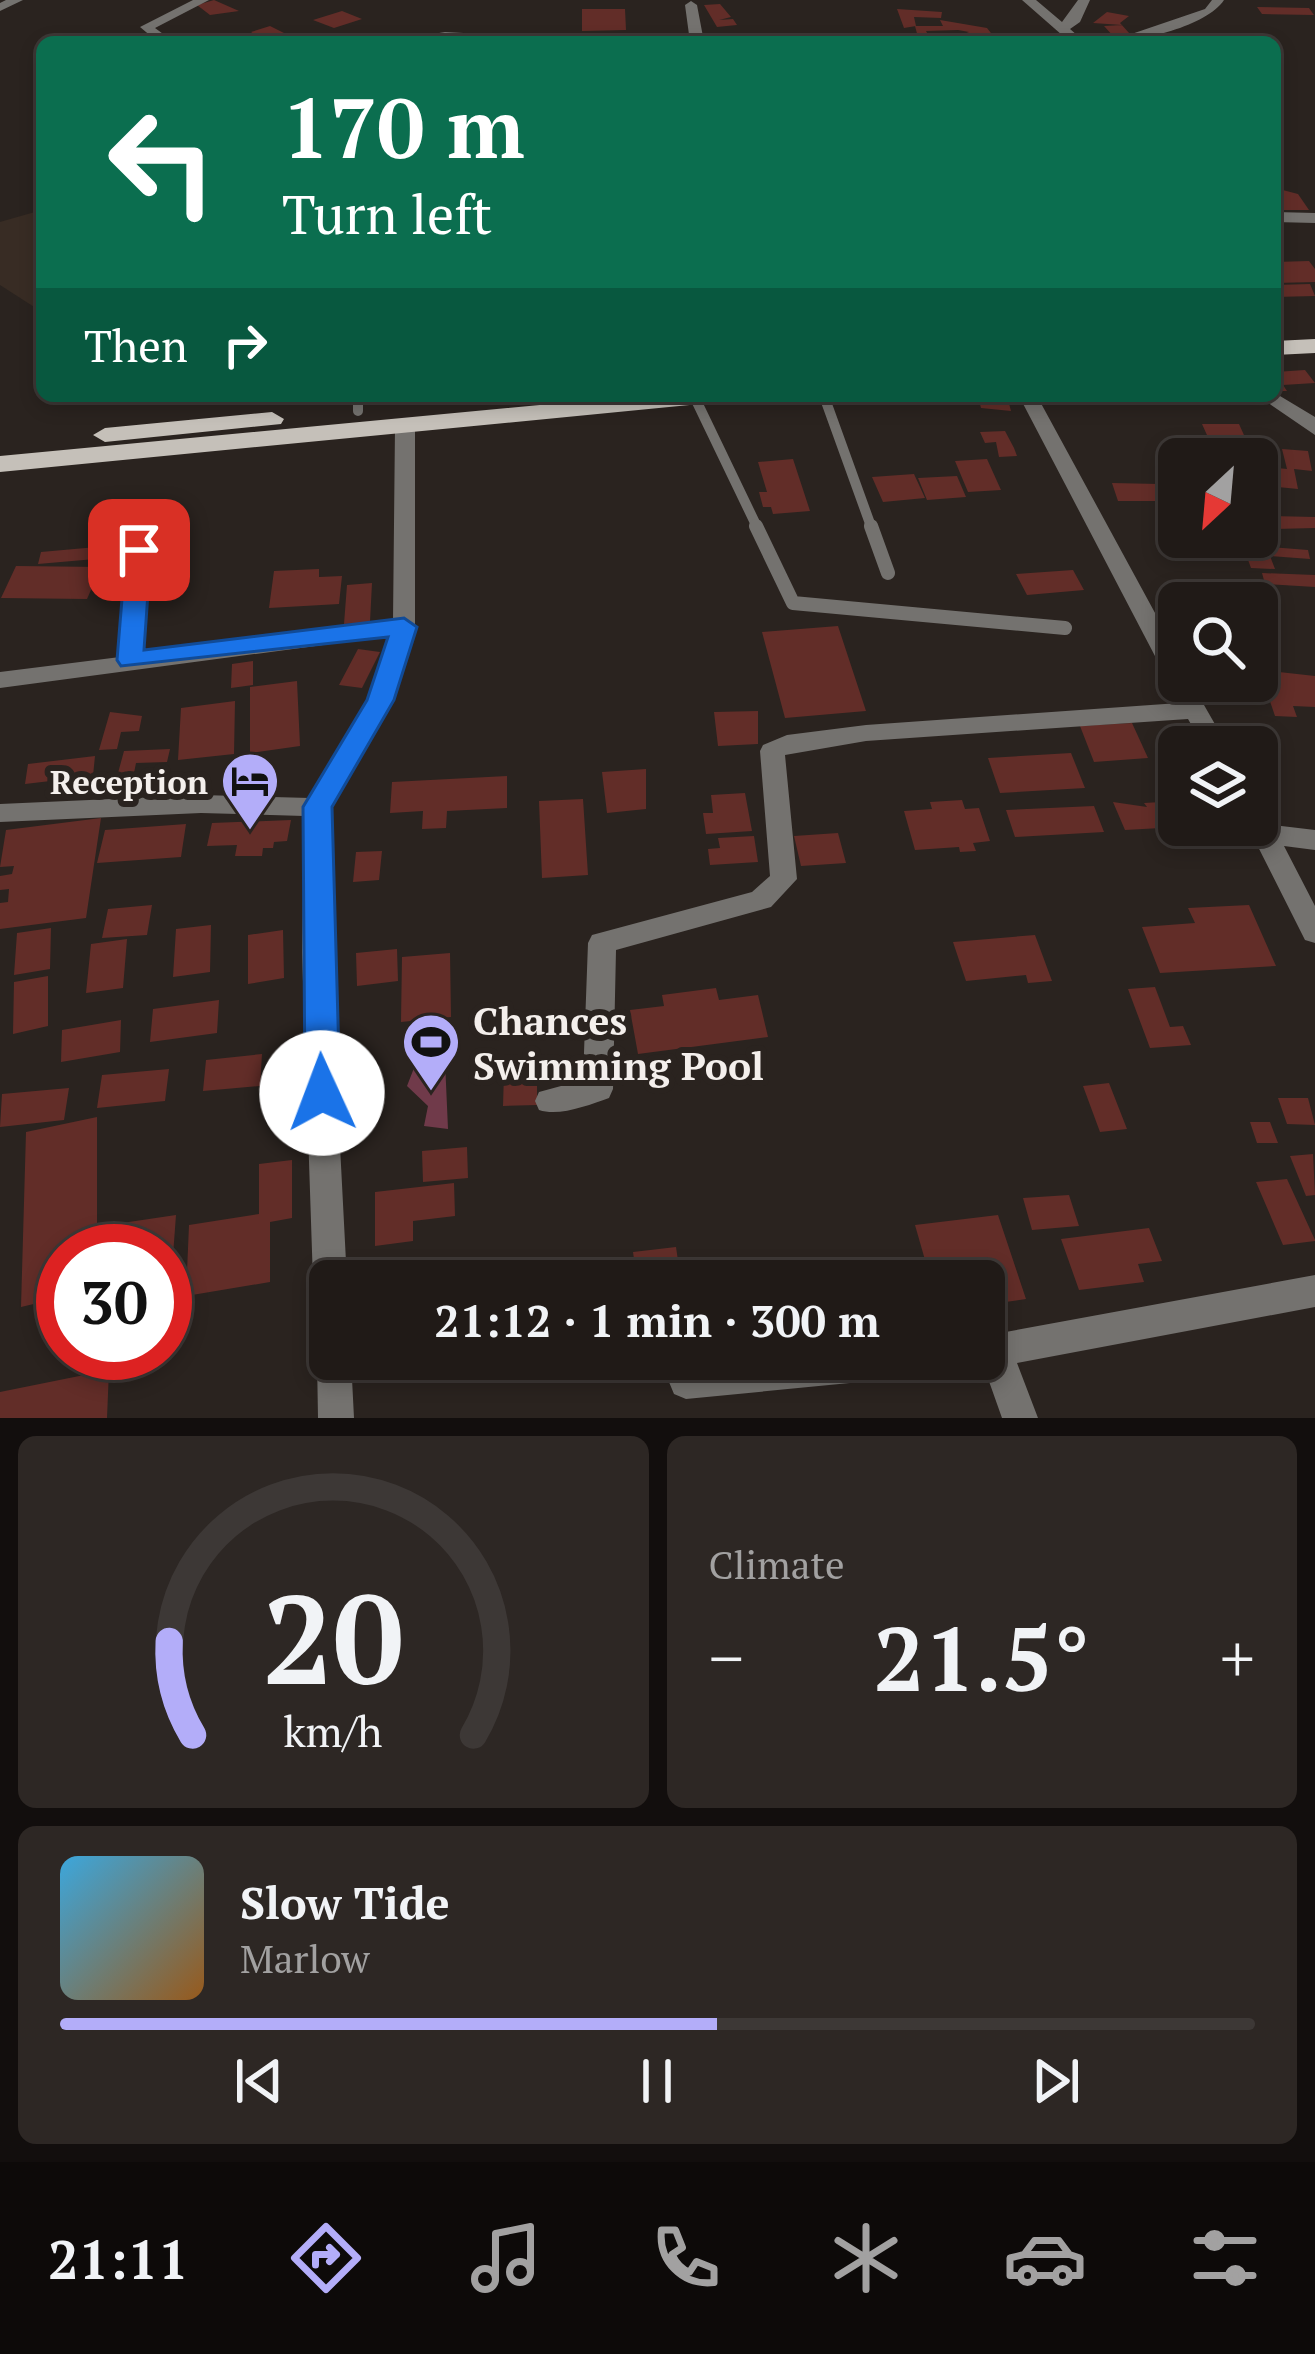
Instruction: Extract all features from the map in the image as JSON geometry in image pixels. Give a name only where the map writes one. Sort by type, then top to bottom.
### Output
[{"type":"main road","points":[[1281,329],[1315,327]]},
{"type":"main road","points":[[1281,348],[1315,346]]},
{"type":"main road","points":[[0,464],[655,402]]},
{"type":"main road","points":[[0,445],[358,403]]},
{"type":"street","points":[[0,7],[17,0]]},
{"type":"street","points":[[159,36],[146,27],[203,0]]},
{"type":"street","points":[[1028,0],[1072,36]]},
{"type":"street","points":[[1064,27],[1075,19],[1084,0]]},
{"type":"street","points":[[1138,36],[1180,17],[1210,12],[1218,0]]},
{"type":"street","points":[[691,5],[696,36]]},
{"type":"street","points":[[1281,217],[1315,218]]},
{"type":"street","points":[[1031,402],[1158,641]]},
{"type":"street","points":[[1274,402],[1305,416],[1315,429]]},
{"type":"street","points":[[330,1260],[316,952],[317,807],[380,700],[404,627],[405,427]]},
{"type":"street","points":[[130,660],[142,513]]},
{"type":"street","points":[[0,680],[404,627]]},
{"type":"street","points":[[1191,702],[1205,726]]},
{"type":"street","points":[[550,1101],[598,1089],[602,943],[760,900],[784,879],[772,751],[787,744],[866,733],[1196,710]]},
{"type":"street","points":[[0,814],[201,804],[317,807]]},
{"type":"street","points":[[1278,831],[1315,840]]},
{"type":"street","points":[[1271,846],[1315,932]]},
{"type":"street","points":[[1005,1350],[1315,1291]]},
{"type":"street","points":[[335,1380],[336,1418]]},
{"type":"street","points":[[686,1382],[707,1380]]},
{"type":"street","points":[[1002,1380],[1020,1418]]},
{"type":"lane","points":[[697,402],[793,603],[1065,628]]},
{"type":"lane","points":[[826,402],[888,574]]},
{"type":"shaded area","points":[[36,212],[36,308],[0,285],[0,222]]},
{"type":"shaded area","name":"Chances Swimming Pool","points":[[445,1061],[448,1129],[424,1126],[428,1106],[407,1086],[414,1068]]},
{"type":"building","points":[[214,0],[239,11],[210,15],[197,5]]},
{"type":"building","points":[[720,4],[731,17],[719,20],[733,19],[737,25],[717,27],[704,5]]},
{"type":"building","points":[[1257,7],[1309,8],[1314,15],[1262,14]]},
{"type":"building","points":[[582,9],[625,9],[626,30],[582,31]]},
{"type":"building","points":[[897,9],[942,12],[941,18],[914,17],[916,26],[904,28]]},
{"type":"building","points":[[342,11],[362,19],[334,28],[313,20]]},
{"type":"building","points":[[1107,12],[1129,16],[1122,25],[1093,23]]},
{"type":"building","points":[[940,20],[987,28],[993,36],[966,36],[969,32],[958,30],[926,31],[929,36],[918,36],[915,26],[943,26]]},
{"type":"building","points":[[1122,25],[1130,34],[1113,36],[1104,26]]},
{"type":"building","points":[[270,26],[290,36],[257,36],[251,32]]},
{"type":"building","points":[[1281,190],[1298,194],[1309,210],[1281,210]]},
{"type":"building","points":[[1309,261],[1315,282],[1281,283],[1281,262]]},
{"type":"building","points":[[1310,284],[1315,296],[1281,297],[1281,285]]},
{"type":"building","points":[[1305,370],[1315,383],[1283,385],[1287,391],[1281,391],[1281,372]]},
{"type":"building","points":[[980,402],[1009,402],[1011,411],[981,408]]},
{"type":"building","points":[[1202,424],[1239,424],[1245,438],[1208,438]]},
{"type":"building","points":[[1005,431],[1017,456],[999,457],[996,442],[985,443],[980,432]]},
{"type":"building","points":[[1282,449],[1308,451],[1312,471],[1294,469],[1298,489],[1278,487],[1278,468],[1287,469]]},
{"type":"building","points":[[793,459],[810,511],[773,514],[771,507],[763,507],[759,492],[767,492],[758,462]]},
{"type":"building","points":[[987,459],[1001,490],[968,492],[955,461]]},
{"type":"building","points":[[914,474],[925,498],[883,502],[872,477]]},
{"type":"building","points":[[957,476],[966,497],[927,500],[918,478]]},
{"type":"building","points":[[1112,483],[1158,484],[1158,501],[1118,501]]},
{"type":"building","points":[[1278,516],[1315,517],[1315,528],[1278,529]]},
{"type":"building","points":[[119,545],[118,557],[38,564],[41,552]]},
{"type":"building","points":[[1278,548],[1308,550],[1310,559],[1278,557]]},
{"type":"building","points":[[1247,558],[1271,558],[1275,569],[1251,568]]},
{"type":"building","points":[[16,566],[101,567],[87,599],[1,598]]},
{"type":"building","points":[[319,569],[319,577],[342,576],[339,604],[269,608],[274,571]]},
{"type":"building","points":[[1073,570],[1084,590],[1027,595],[1016,574]]},
{"type":"building","points":[[1262,573],[1315,575],[1315,587],[1264,582]]},
{"type":"building","points":[[372,583],[370,622],[344,624],[347,585]]},
{"type":"building","points":[[838,626],[866,711],[785,718],[762,632]]},
{"type":"building","points":[[358,649],[380,652],[362,688],[339,685]]},
{"type":"building","points":[[253,661],[253,685],[231,688],[232,664]]},
{"type":"building","points":[[1278,672],[1315,676],[1315,707],[1293,706],[1297,717],[1275,716],[1270,702],[1278,702]]},
{"type":"building","points":[[297,681],[300,746],[250,753],[250,687]]},
{"type":"building","points":[[235,701],[234,754],[178,760],[181,708]]},
{"type":"building","points":[[758,711],[758,744],[718,746],[714,712]]},
{"type":"building","points":[[110,712],[142,716],[139,731],[121,732],[117,749],[99,750]]},
{"type":"building","points":[[1132,723],[1148,758],[1094,762],[1080,726]]},
{"type":"building","points":[[170,749],[167,762],[136,763],[134,773],[118,773],[124,751]]},
{"type":"building","points":[[1071,753],[1085,788],[1000,793],[988,758]]},
{"type":"building","points":[[95,756],[93,776],[25,784],[28,764]]},
{"type":"building","points":[[646,769],[646,809],[607,813],[602,772]]},
{"type":"building","points":[[507,776],[507,808],[447,811],[446,828],[422,829],[423,811],[390,813],[392,782]]},
{"type":"building","points":[[92,780],[88,795],[56,797],[60,782]]},
{"type":"building","points":[[745,793],[752,831],[706,834],[703,813],[713,813],[711,795]]},
{"type":"building","points":[[583,799],[588,875],[542,878],[539,801]]},
{"type":"building","points":[[962,800],[965,809],[979,808],[990,841],[973,843],[976,851],[960,852],[959,847],[915,850],[904,811],[932,809],[930,802]]},
{"type":"building","points":[[1113,802],[1147,807],[1144,803],[1158,802],[1158,828],[1125,830]]},
{"type":"building","points":[[1094,806],[1104,832],[1015,837],[1006,810]]},
{"type":"building","points":[[101,818],[86,918],[0,929],[0,903],[8,902],[9,889],[0,890],[0,876],[12,874],[14,866],[0,867],[6,830]]},
{"type":"building","name":"Reception","points":[[291,820],[287,841],[263,848],[262,856],[235,856],[237,845],[207,846],[212,823]]},
{"type":"building","points":[[186,824],[181,857],[97,863],[105,830]]},
{"type":"building","points":[[838,833],[846,863],[801,866],[794,836]]},
{"type":"building","points":[[754,836],[758,862],[710,865],[708,849],[720,848],[718,838]]},
{"type":"building","points":[[382,851],[379,880],[353,882],[356,852]]},
{"type":"building","points":[[152,905],[147,935],[102,938],[108,909]]},
{"type":"building","points":[[1249,905],[1276,966],[1160,973],[1142,927],[1195,923],[1188,908]]},
{"type":"building","points":[[211,925],[210,972],[173,977],[176,929]]},
{"type":"building","points":[[51,928],[50,969],[14,975],[17,933]]},
{"type":"building","points":[[283,930],[284,978],[248,984],[248,935]]},
{"type":"building","points":[[1035,935],[1052,981],[1028,983],[1026,975],[966,981],[953,942]]},
{"type":"building","points":[[127,939],[123,988],[86,993],[91,944]]},
{"type":"building","points":[[397,949],[398,981],[357,986],[356,953]]},
{"type":"building","points":[[450,953],[451,1017],[401,1022],[402,957]]},
{"type":"building","points":[[48,976],[48,1026],[13,1034],[14,982]]},
{"type":"building","points":[[1155,987],[1170,1027],[1183,1026],[1191,1045],[1150,1048],[1128,989]]},
{"type":"building","points":[[716,988],[719,1000],[758,995],[768,1037],[638,1054],[630,1010],[664,1006],[662,995]]},
{"type":"building","points":[[219,1000],[217,1033],[150,1042],[153,1009]]},
{"type":"building","points":[[121,1020],[120,1052],[61,1062],[62,1030]]},
{"type":"building","points":[[262,1054],[260,1086],[203,1091],[206,1060]]},
{"type":"building","points":[[169,1069],[165,1101],[97,1108],[102,1075]]},
{"type":"building","points":[[537,1072],[537,1105],[503,1106],[504,1073]]},
{"type":"building","points":[[1109,1083],[1127,1129],[1100,1132],[1083,1086]]},
{"type":"building","points":[[69,1088],[64,1120],[0,1127],[2,1094]]},
{"type":"building","points":[[1278,1098],[1308,1098],[1315,1125],[1287,1124]]},
{"type":"building","points":[[97,1117],[97,1224],[36,1224],[36,1303],[21,1307],[26,1132]]},
{"type":"building","points":[[1250,1122],[1270,1122],[1278,1143],[1257,1143]]},
{"type":"building","points":[[467,1147],[468,1178],[423,1182],[422,1151]]},
{"type":"building","points":[[1313,1154],[1315,1195],[1306,1196],[1290,1156]]},
{"type":"building","points":[[292,1160],[292,1218],[270,1222],[270,1282],[192,1295],[192,1225],[259,1214],[259,1164]]},
{"type":"building","points":[[1287,1179],[1315,1241],[1283,1245],[1256,1182]]},
{"type":"building","points":[[454,1183],[455,1216],[413,1221],[413,1241],[375,1246],[375,1192]]},
{"type":"building","points":[[1069,1195],[1079,1226],[1032,1230],[1023,1198]]},
{"type":"building","points":[[176,1215],[175,1224],[122,1223]]},
{"type":"building","points":[[998,1215],[1026,1299],[1005,1302],[1005,1260],[925,1260],[915,1225]]},
{"type":"building","points":[[1149,1228],[1162,1261],[1138,1264],[1144,1282],[1079,1290],[1061,1239]]},
{"type":"building","points":[[676,1247],[678,1260],[634,1260],[633,1252]]},
{"type":"building","points":[[59,1380],[109,1380],[107,1418],[0,1418],[0,1392]]},
{"type":"place","name":"Reception","points":[[250,832]]},
{"type":"place","name":"Chances Swimming Pool","points":[[431,1093]]},
{"type":"route","points":[[139,550],[130,660],[404,627],[380,700],[317,807],[322,1093]]}]
